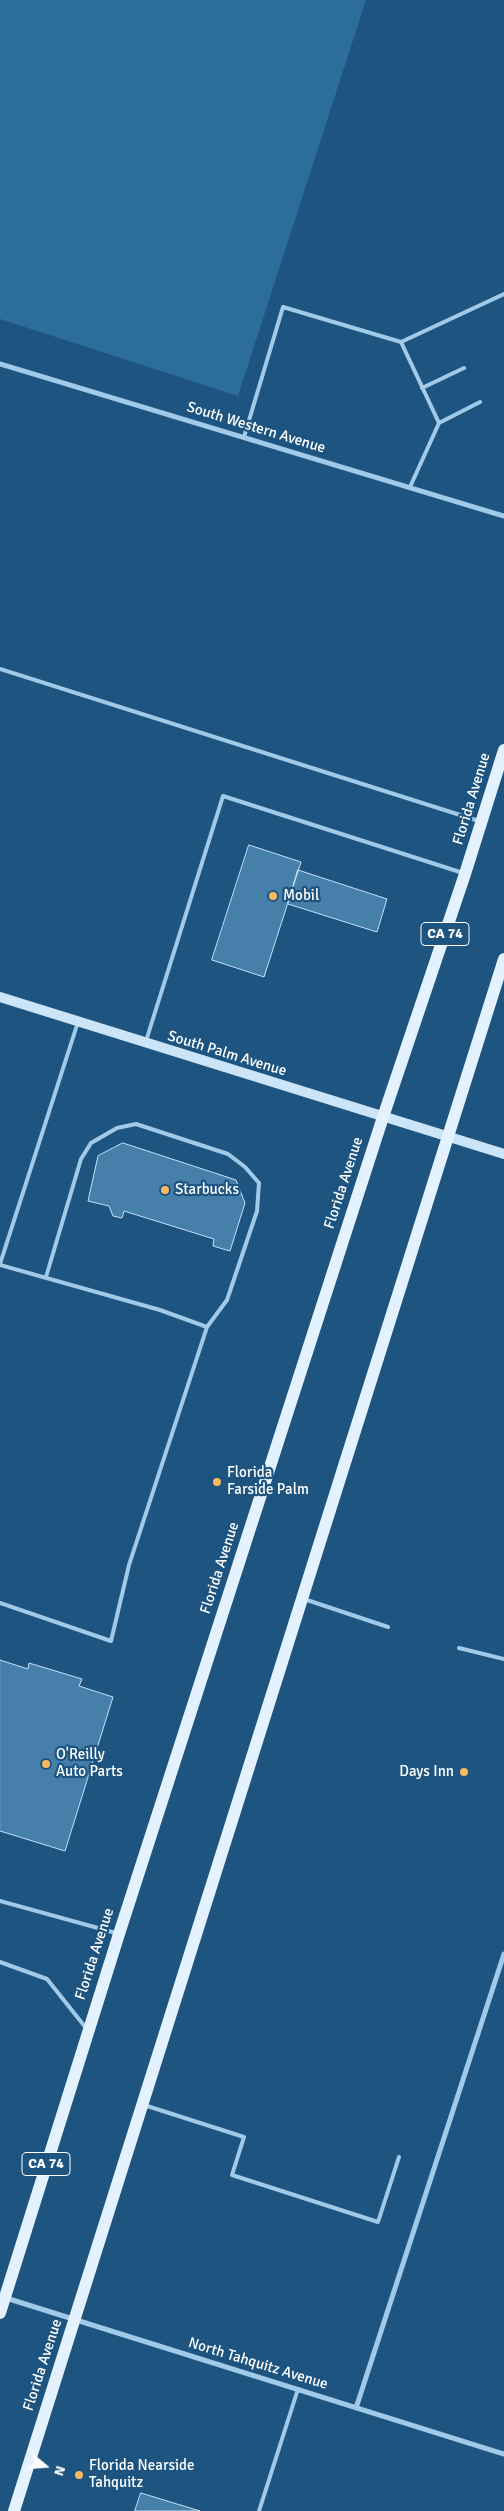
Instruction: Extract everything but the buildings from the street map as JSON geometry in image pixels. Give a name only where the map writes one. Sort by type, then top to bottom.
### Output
[{"type":"main road","name":"Florida Avenue","points":[[0,2313],[119,1934],[383,1117],[465,874],[504,750]]},
{"type":"main road","points":[[302,1598],[504,959]]},
{"type":"main road","name":"Florida Avenue","points":[[14,2511],[302,1598]]},
{"type":"street","name":"South Western Avenue","points":[[0,364],[504,516]]},
{"type":"street","name":"South Palm Avenue","points":[[0,997],[145,1044],[504,1154]]},
{"type":"street","points":[[356,2408],[504,1954]]},
{"type":"street","name":"North Tahquitz Avenue","points":[[5,2297],[504,2454]]},
{"type":"lane","points":[[244,437],[283,307],[401,342],[504,294]]},
{"type":"lane","points":[[401,342],[439,423]]},
{"type":"lane","points":[[422,388],[464,368]]},
{"type":"lane","points":[[410,487],[439,423],[480,402]]},
{"type":"lane","points":[[0,669],[481,822]]},
{"type":"lane","points":[[145,1044],[223,796],[465,874]]},
{"type":"lane","points":[[78,1022],[0,1264],[160,1310],[206,1327]]},
{"type":"lane","points":[[0,1603],[112,1641],[129,1565],[206,1327],[227,1300],[257,1211],[259,1184],[245,1167],[228,1154],[136,1124],[117,1128],[91,1142],[80,1159],[46,1277]]},
{"type":"lane","points":[[302,1598],[388,1627]]},
{"type":"lane","points":[[459,1648],[504,1659]]},
{"type":"lane","points":[[0,1900],[119,1934]]},
{"type":"lane","points":[[0,1962],[47,1979],[88,2031]]},
{"type":"lane","points":[[142,2105],[244,2137],[232,2175],[378,2222],[399,2157]]},
{"type":"lane","points":[[259,2511],[298,2389]]},
{"type":"shaded area","points":[[0,0],[366,0],[238,396],[0,319]]},
{"type":"place","name":"Mobil","points":[[273,896]]},
{"type":"place","name":"Starbucks","points":[[165,1190]]},
{"type":"place","name":"Florida Farside Palm","points":[[217,1482]]},
{"type":"place","name":"O'Reilly Auto Parts","points":[[46,1764]]},
{"type":"place","name":"Days Inn","points":[[464,1772]]},
{"type":"place","name":"Florida Nearside Tahquitz","points":[[79,2475]]}]
